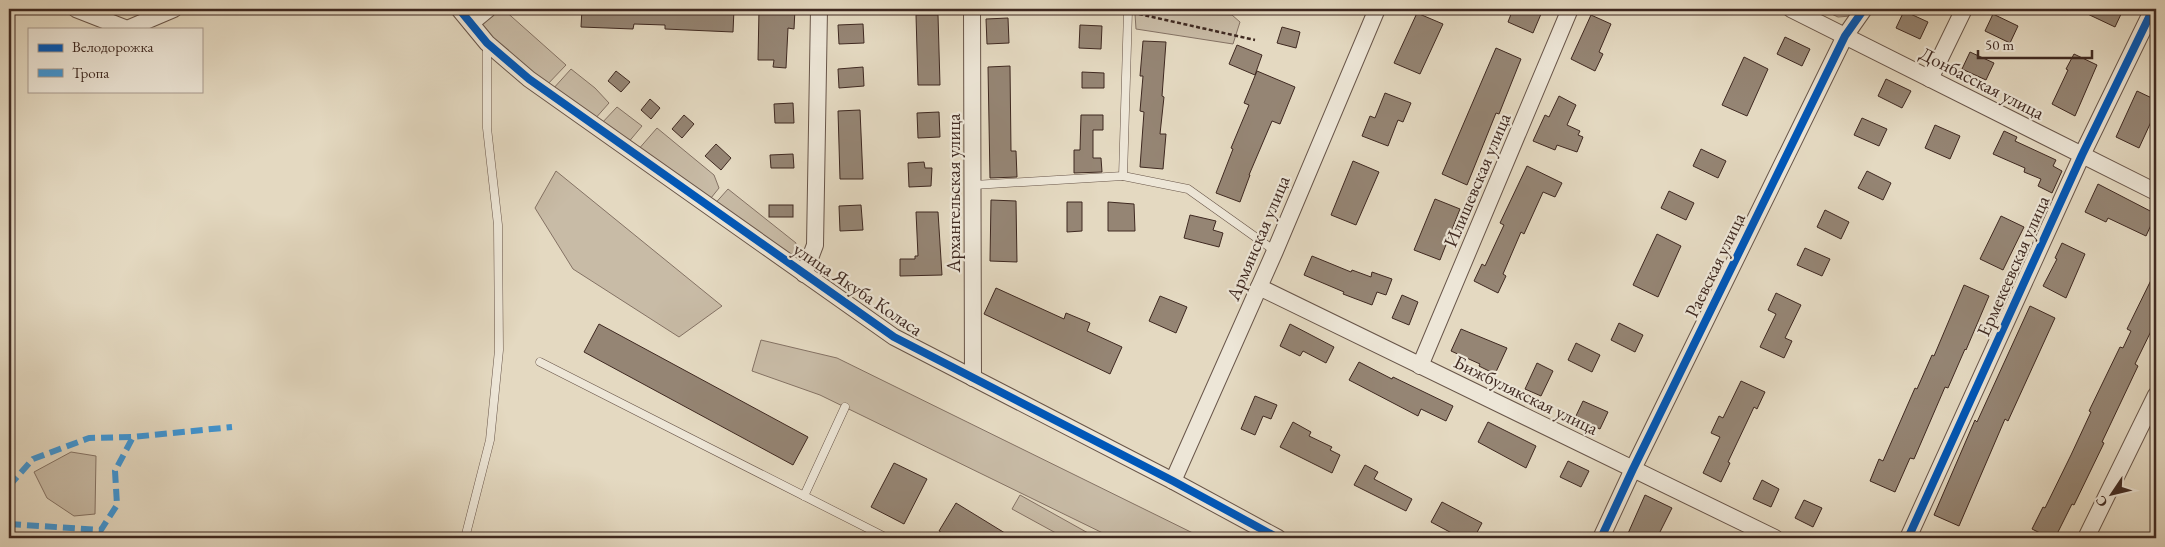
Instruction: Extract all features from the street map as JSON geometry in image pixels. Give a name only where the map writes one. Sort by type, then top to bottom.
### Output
[{"type":"street","points":[[76,9],[124,28]]},
{"type":"street","points":[[129,28],[174,9]]},
{"type":"street","name":"улица Якуба Коласа","points":[[459,9],[487,43],[546,92],[894,337],[1174,481],[1278,538]]},
{"type":"street","points":[[471,23],[488,9]]},
{"type":"street","points":[[804,274],[815,245],[819,9]]},
{"type":"street","name":"Архангельская улица","points":[[972,9],[974,185],[973,378]]},
{"type":"street","name":"Армянская улица","points":[[1174,481],[1275,251],[1377,9]]},
{"type":"street","name":"Илишевская улица","points":[[1420,366],[1570,9]]},
{"type":"street","name":"Донбасская улица","points":[[1791,9],[2156,192]]},
{"type":"street","name":"Раевская улица","points":[[1601,538],[1845,36],[1864,9]]},
{"type":"street","points":[[1930,79],[1964,9]]},
{"type":"street","name":"Ермекеевская улица","points":[[1908,538],[2082,155],[2153,9]]},
{"type":"street","name":"Бижбулякская улица","points":[[1259,288],[1775,538]]},
{"type":"street","points":[[2086,538],[2156,395]]},
{"type":"lane","points":[[1123,176],[1128,12]]},
{"type":"lane","points":[[465,538],[490,440],[499,350],[498,225],[487,128],[487,43]]},
{"type":"lane","points":[[974,185],[1123,176],[1188,189],[1275,251]]},
{"type":"lane","points":[[540,362],[887,538]]},
{"type":"lane","points":[[804,496],[845,407]]},
{"type":"path","points":[[1128,12],[1255,40]]},
{"type":"shaded area","points":[[493,9],[503,9],[566,65],[545,87],[475,24]]},
{"type":"shaded area","points":[[1821,9],[1855,9],[1851,16],[1838,17]]},
{"type":"shaded area","points":[[1135,14],[1232,15],[1240,22],[1233,44],[1136,29]]},
{"type":"shaded area","points":[[571,69],[595,88],[609,103],[594,120],[552,90]]},
{"type":"shaded area","points":[[617,107],[642,126],[627,144],[600,125]]},
{"type":"shaded area","points":[[657,128],[714,175],[719,188],[707,203],[637,151]]},
{"type":"shaded area","points":[[556,171],[722,306],[679,337],[573,269],[535,208]]},
{"type":"shaded area","points":[[728,189],[796,243],[793,263],[712,207]]},
{"type":"shaded area","points":[[761,340],[837,358],[1203,538],[1113,538],[820,395],[752,371]]},
{"type":"shaded area","points":[[71,452],[96,456],[95,514],[74,516],[47,498],[34,472]]},
{"type":"shaded area","points":[[1020,495],[1097,538],[1065,538],[1012,509]]},
{"type":"building","points":[[582,9],[686,9],[716,11],[716,9],[734,9],[733,32],[665,29],[665,25],[634,24],[633,29],[581,27]]},
{"type":"building","points":[[759,9],[795,9],[794,29],[788,28],[786,68],[773,67],[774,60],[758,60]]},
{"type":"building","points":[[1513,9],[1529,9],[1541,14],[1533,33],[1508,22]]},
{"type":"building","points":[[2077,9],[2115,9],[2122,12],[2115,27]]},
{"type":"building","points":[[1904,11],[1928,22],[1920,39],[1896,28]]},
{"type":"building","points":[[1417,13],[1443,24],[1420,74],[1394,63]]},
{"type":"building","points":[[1993,14],[2018,26],[2010,43],[1985,31]]},
{"type":"building","points":[[916,15],[938,15],[940,85],[918,85]]},
{"type":"building","points":[[1591,15],[1611,24],[1599,52],[1603,54],[1595,71],[1571,59]]},
{"type":"building","points":[[1008,18],[1009,43],[987,44],[986,19]]},
{"type":"building","points":[[863,24],[864,43],[839,44],[838,25]]},
{"type":"building","points":[[1080,25],[1102,26],[1101,49],[1079,48]]},
{"type":"building","points":[[1282,27],[1300,32],[1296,48],[1277,43]]},
{"type":"building","points":[[1785,37],[1810,49],[1802,66],[1777,54]]},
{"type":"building","points":[[1143,41],[1166,42],[1162,96],[1164,97],[1160,134],[1166,134],[1163,169],[1140,167],[1144,112],[1140,111]]},
{"type":"building","points":[[1237,45],[1262,55],[1255,75],[1229,64]]},
{"type":"building","points":[[1496,48],[1521,59],[1499,114],[1496,113],[1467,185],[1442,174]]},
{"type":"building","points":[[1970,52],[1994,63],[1986,80],[1962,69]]},
{"type":"building","points":[[2074,54],[2097,65],[2075,116],[2052,104]]},
{"type":"building","points":[[1744,57],[1768,69],[1747,116],[1722,105]]},
{"type":"building","points":[[1010,66],[1011,151],[1016,151],[1017,177],[990,178],[988,67]]},
{"type":"building","points":[[863,67],[864,86],[839,88],[838,69]]},
{"type":"building","points":[[616,71],[630,82],[621,92],[608,81]]},
{"type":"building","points":[[1257,71],[1295,87],[1280,124],[1272,121],[1249,175],[1240,202],[1216,193],[1233,149],[1231,148],[1249,105],[1244,103]]},
{"type":"building","points":[[1082,72],[1104,73],[1104,88],[1082,88]]},
{"type":"building","points":[[1886,79],[1911,91],[1902,108],[1878,96]]},
{"type":"building","points":[[2137,91],[2156,100],[2156,111],[2139,148],[2116,137]]},
{"type":"building","points":[[1385,93],[1411,103],[1403,122],[1398,120],[1388,146],[1362,136],[1370,116],[1375,118]]},
{"type":"building","points":[[1559,96],[1576,105],[1567,125],[1580,131],[1578,135],[1583,137],[1577,152],[1557,145],[1555,150],[1533,141],[1545,115],[1549,117]]},
{"type":"building","points":[[650,99],[660,108],[651,119],[641,110]]},
{"type":"building","points":[[793,103],[794,123],[775,123],[774,104]]},
{"type":"building","points":[[860,110],[863,179],[840,179],[838,111]]},
{"type":"building","points":[[939,112],[940,137],[918,138],[917,113]]},
{"type":"building","points":[[684,115],[694,124],[682,138],[672,129]]},
{"type":"building","points":[[1081,115],[1103,115],[1103,130],[1093,130],[1093,158],[1101,158],[1102,172],[1074,173],[1074,150],[1080,150]]},
{"type":"building","points":[[1862,118],[1887,129],[1879,146],[1854,135]]},
{"type":"building","points":[[1935,125],[1960,136],[1950,159],[1925,148]]},
{"type":"building","points":[[2004,131],[2017,137],[2015,141],[2056,160],[2053,166],[2062,171],[2052,193],[2038,186],[2041,179],[2024,172],[2025,168],[1993,154]]},
{"type":"building","points":[[716,144],[731,158],[721,170],[705,156]]},
{"type":"building","points":[[1701,149],[1726,161],[1718,178],[1693,166]]},
{"type":"building","points":[[793,154],[794,168],[771,168],[770,155]]},
{"type":"building","points":[[1353,161],[1379,172],[1356,225],[1331,215]]},
{"type":"building","points":[[924,162],[925,168],[932,168],[931,186],[909,187],[908,163]]},
{"type":"building","points":[[1527,166],[1562,183],[1555,197],[1543,192],[1524,234],[1521,232],[1503,274],[1506,276],[1498,293],[1474,281],[1482,264],[1485,266],[1504,225],[1500,223]]},
{"type":"building","points":[[1867,171],[1891,183],[1883,200],[1858,188]]},
{"type":"building","points":[[2098,184],[2156,214],[2146,236],[2108,218],[2106,222],[2085,212]]},
{"type":"building","points":[[1669,191],[1694,203],[1686,220],[1661,208]]},
{"type":"building","points":[[1435,199],[1460,209],[1440,260],[1414,250]]},
{"type":"building","points":[[991,200],[1016,201],[1017,262],[990,261]]},
{"type":"building","points":[[1067,202],[1082,202],[1082,231],[1067,232]]},
{"type":"building","points":[[1108,202],[1134,204],[1135,231],[1108,231]]},
{"type":"building","points":[[769,205],[793,205],[793,217],[769,217]]},
{"type":"building","points":[[861,205],[863,230],[840,231],[839,206]]},
{"type":"building","points":[[1825,210],[1849,222],[1841,239],[1817,227]]},
{"type":"building","points":[[916,212],[938,212],[942,275],[900,276],[900,259],[915,259],[915,256],[918,256]]},
{"type":"building","points":[[1190,215],[1216,221],[1213,230],[1223,233],[1219,247],[1184,238]]},
{"type":"building","points":[[2001,216],[2024,227],[2003,270],[1980,259]]},
{"type":"building","points":[[1657,234],[1681,246],[1658,297],[1633,285]]},
{"type":"building","points":[[2062,243],[2085,254],[2066,298],[2043,286],[2057,259],[2055,258]]},
{"type":"building","points":[[1805,248],[1830,259],[1822,276],[1797,265]]},
{"type":"building","points":[[1312,256],[1351,272],[1352,270],[1371,277],[1372,272],[1392,279],[1386,295],[1377,292],[1372,305],[1343,294],[1344,292],[1304,275]]},
{"type":"building","points":[[2156,270],[2156,321],[2135,364],[2138,366],[2102,442],[2104,443],[2074,505],[2072,504],[2055,538],[2050,538],[2032,529],[2043,507],[2045,508],[2071,455],[2091,412],[2089,411],[2120,347],[2123,348],[2131,331],[2127,329]]},
{"type":"building","points":[[1964,285],[1989,296],[1948,388],[1945,387],[1914,459],[1910,458],[1895,492],[1870,481],[1879,459],[1883,461],[1915,388],[1917,389],[1932,355],[1934,356]]},
{"type":"building","points":[[996,288],[1064,319],[1066,313],[1090,323],[1087,331],[1122,347],[1110,374],[984,314]]},
{"type":"building","points":[[1776,293],[1801,305],[1785,338],[1792,341],[1784,358],[1760,347],[1776,314],[1768,310]]},
{"type":"building","points":[[1402,295],[1418,302],[1409,325],[1392,318]]},
{"type":"building","points":[[1160,296],[1187,307],[1176,333],[1149,321]]},
{"type":"building","points":[[2030,306],[2055,318],[2008,421],[2005,419],[1959,526],[1934,515],[1975,420],[1977,422]]},
{"type":"building","points":[[1619,323],[1643,335],[1635,352],[1611,340]]},
{"type":"building","points":[[599,324],[808,437],[793,465],[584,352]]},
{"type":"building","points":[[1290,324],[1334,347],[1326,363],[1303,351],[1300,356],[1280,346]]},
{"type":"building","points":[[1461,329],[1507,348],[1495,374],[1479,366],[1480,364],[1451,351]]},
{"type":"building","points":[[1576,343],[1600,355],[1592,372],[1568,360]]},
{"type":"building","points":[[1359,362],[1453,406],[1446,421],[1421,409],[1418,416],[1349,380]]},
{"type":"building","points":[[1537,363],[1553,371],[1541,396],[1525,389]]},
{"type":"building","points":[[1741,381],[1765,392],[1757,409],[1754,407],[1728,462],[1730,463],[1721,482],[1703,473],[1720,437],[1711,433],[1719,416],[1723,418]]},
{"type":"building","points":[[1255,396],[1277,405],[1271,419],[1263,416],[1255,435],[1241,429]]},
{"type":"building","points":[[1583,401],[1608,412],[1600,429],[1575,418]]},
{"type":"building","points":[[1293,422],[1311,432],[1309,436],[1332,447],[1330,450],[1340,455],[1332,473],[1280,447]]},
{"type":"building","points":[[1488,422],[1536,446],[1526,468],[1478,442]]},
{"type":"building","points":[[1568,461],[1589,471],[1581,487],[1560,477]]},
{"type":"building","points":[[894,463],[927,479],[904,524],[871,507]]},
{"type":"building","points":[[1365,465],[1378,472],[1374,479],[1412,499],[1406,511],[1354,485]]},
{"type":"building","points":[[1762,480],[1779,489],[1771,507],[1753,499]]},
{"type":"building","points":[[1645,495],[1672,508],[1657,538],[1626,538]]},
{"type":"building","points":[[1804,500],[1822,508],[1813,527],[1795,518]]},
{"type":"building","points":[[1442,502],[1482,523],[1474,538],[1461,538],[1431,522]]},
{"type":"building","points":[[956,503],[1013,538],[951,538],[939,531]]},
{"type":"marked path","points":[[9,486],[33,459],[89,438],[133,437],[232,427]]},
{"type":"marked path","points":[[9,524],[101,530],[117,505],[115,471],[133,437]]},
{"type":"cycle path","points":[[459,9],[487,43],[529,79],[894,337],[1173,481],[1278,538]]},
{"type":"cycle path","points":[[1601,538],[1845,36],[1864,9]]},
{"type":"cycle path","points":[[1908,538],[2082,155],[2153,9]]}]
